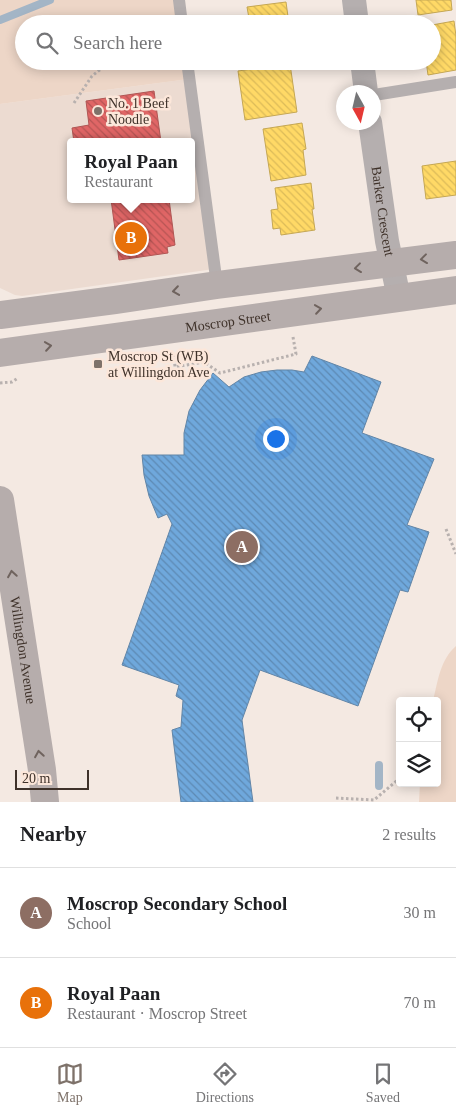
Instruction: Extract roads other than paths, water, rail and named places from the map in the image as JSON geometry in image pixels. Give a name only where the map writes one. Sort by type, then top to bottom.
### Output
[{"type":"street","points":[[354,0],[356,15]]},
{"type":"street","points":[[363,70],[365,85]]},
{"type":"street","name":"Barker Crescent","points":[[371,130],[387,241],[399,298]]},
{"type":"street","points":[[0,315],[456,255]]},
{"type":"street","name":"Moscrop Street","points":[[0,353],[456,290]]},
{"type":"street","name":"Willingdon Avenue","points":[[0,500],[42,770],[45,802]]},
{"type":"lane","points":[[179,0],[181,15]]},
{"type":"lane","points":[[188,70],[217,285]]},
{"type":"lane","points":[[381,94],[456,82]]},
{"type":"waterway","points":[[0,20],[50,0]]},
{"type":"waterway","points":[[379,765],[379,786]]},
{"type":"place","name":"No. 1 Beef Noodle","points":[[98,111]]},
{"type":"place","name":"Royal Paan","points":[[131,238]]},
{"type":"place","name":"Moscrop St (WB) at Willingdon Ave","points":[[98,364]]},
{"type":"place","name":"Moscrop Secondary School","points":[[242,547]]}]
